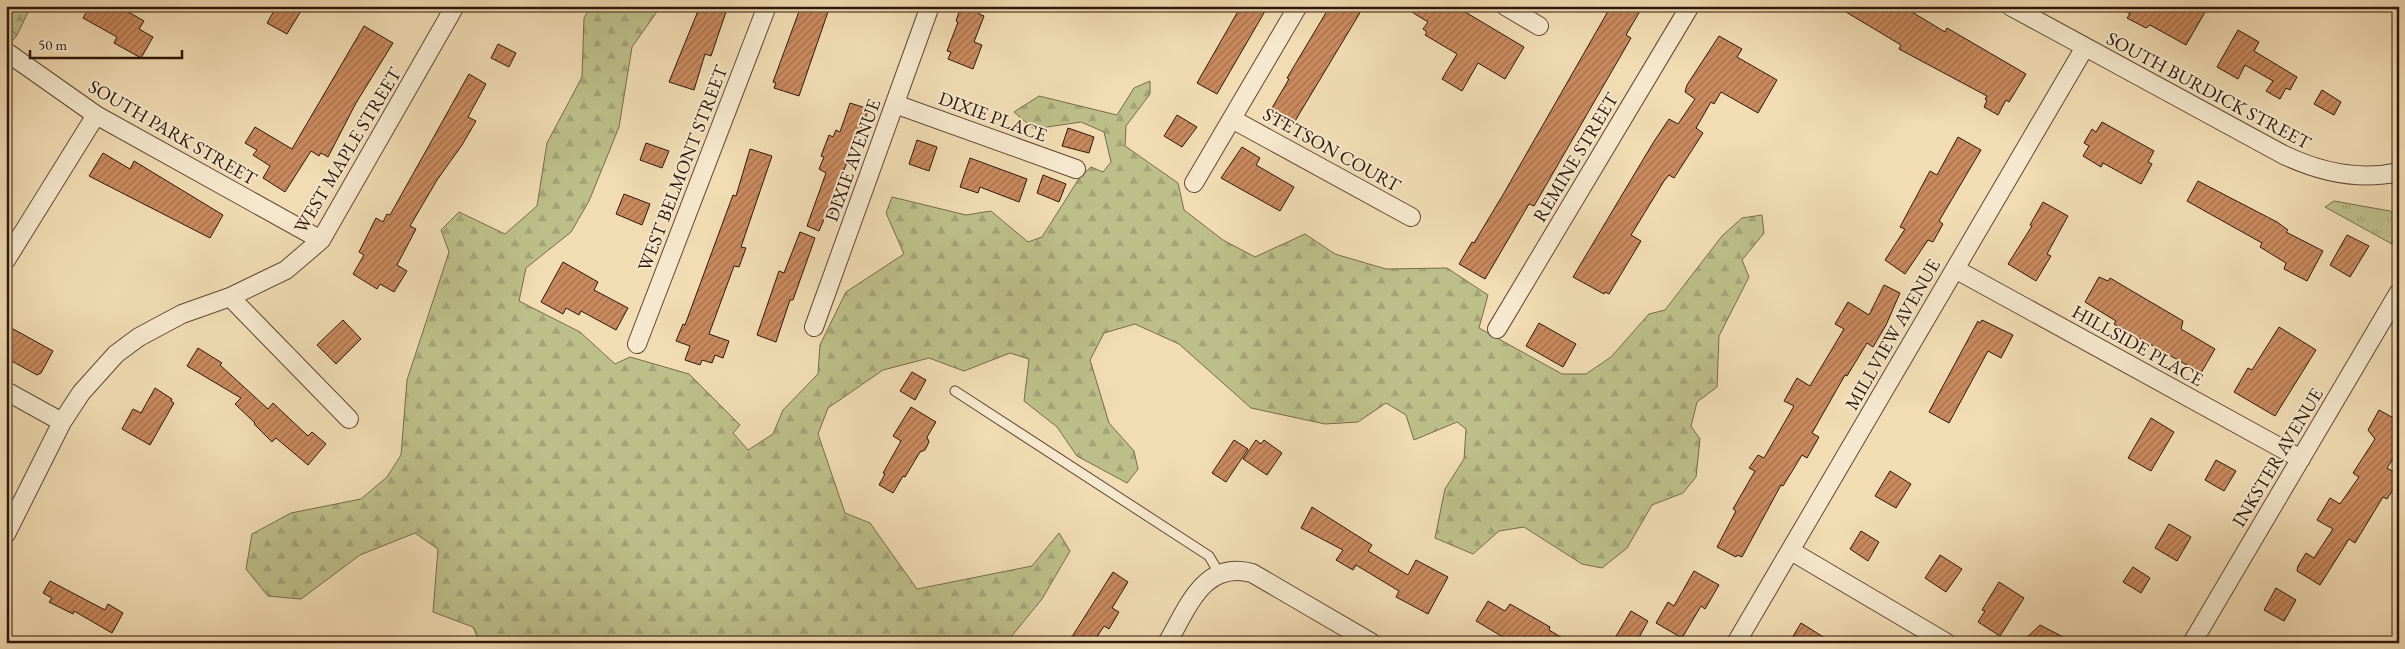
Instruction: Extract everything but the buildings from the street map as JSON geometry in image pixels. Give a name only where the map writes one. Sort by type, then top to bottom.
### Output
[{"type":"street","name":"WEST MAPLE STREET","points":[[6,534],[11,511],[62,422],[97,373],[139,337],[182,314],[230,297],[286,270],[321,240],[455,6]]},
{"type":"street","name":"WEST BELMONT STREET","points":[[637,344],[767,6]]},
{"type":"street","name":"DIXIE AVENUE","points":[[814,327],[930,6]]},
{"type":"street","points":[[1194,183],[1298,6]]},
{"type":"street","points":[[1505,6],[1539,26]]},
{"type":"street","name":"REMINE STREET","points":[[1497,329],[1690,6]]},
{"type":"street","name":"SOUTH BURDICK STREET","points":[[2010,6],[2311,168],[2336,173],[2378,177],[2399,172]]},
{"type":"street","name":"MILLVIEW AVENUE","points":[[1736,643],[2085,47]]},
{"type":"street","name":"SOUTH PARK STREET","points":[[8,53],[96,115],[321,240]]},
{"type":"street","name":"DIXIE PLACE","points":[[896,104],[1076,169]]},
{"type":"street","points":[[6,260],[96,115]]},
{"type":"street","name":"STETSON COURT","points":[[1232,119],[1411,217]]},
{"type":"street","name":"HILLSIDE PLACE","points":[[1955,269],[2301,459]]},
{"type":"street","name":"INKSTER AVENUE","points":[[2192,643],[2399,292]]},
{"type":"street","points":[[230,297],[349,419]]},
{"type":"street","points":[[6,391],[62,422]]},
{"type":"street","points":[[1790,551],[1948,643]]},
{"type":"street","points":[[1167,643],[1207,580],[1225,572],[1252,573],[1372,643]]},
{"type":"lane","points":[[955,391],[1209,556],[1225,572]]},
{"type":"green space","points":[[6,6],[31,6],[17,35],[6,25]]},
{"type":"green space","points":[[591,6],[661,6],[632,47],[619,127],[589,201],[571,232],[526,268],[519,301],[580,332],[615,364],[630,357],[689,374],[740,425],[733,433],[748,450],[773,434],[783,410],[818,374],[820,345],[846,292],[904,254],[886,213],[892,197],[966,215],[991,211],[1028,242],[1042,237],[1080,177],[1091,167],[1103,172],[1111,162],[1104,132],[1081,122],[1034,129],[1014,112],[1039,96],[1117,115],[1134,88],[1150,81],[1150,94],[1126,126],[1125,146],[1178,183],[1184,210],[1223,240],[1255,257],[1305,234],[1335,254],[1386,269],[1447,268],[1488,295],[1479,328],[1562,374],[1586,374],[1611,357],[1649,314],[1665,310],[1722,236],[1742,218],[1762,215],[1764,233],[1742,260],[1749,277],[1719,336],[1717,387],[1697,402],[1691,426],[1700,439],[1696,477],[1683,493],[1652,505],[1627,548],[1602,568],[1582,564],[1524,527],[1499,531],[1473,554],[1435,538],[1445,489],[1464,459],[1466,429],[1457,422],[1414,440],[1406,415],[1386,403],[1358,422],[1325,424],[1251,408],[1179,344],[1135,324],[1104,333],[1090,360],[1109,423],[1134,451],[1138,469],[1127,483],[1077,456],[1057,427],[1024,401],[1029,359],[1010,353],[964,371],[929,358],[883,370],[828,408],[818,434],[845,513],[870,523],[917,589],[1032,566],[1059,533],[1070,551],[1042,599],[1006,643],[480,643],[473,627],[433,612],[438,549],[415,533],[360,555],[301,599],[268,596],[246,569],[252,534],[291,513],[361,499],[387,477],[401,455],[407,380],[449,252],[441,230],[459,212],[505,234],[537,206],[547,143],[582,77],[584,18]]},
{"type":"green space","points":[[6,25],[17,35],[6,49]]},
{"type":"green space","points":[[2334,201],[2390,211],[2397,219],[2392,244],[2325,207]]}]
